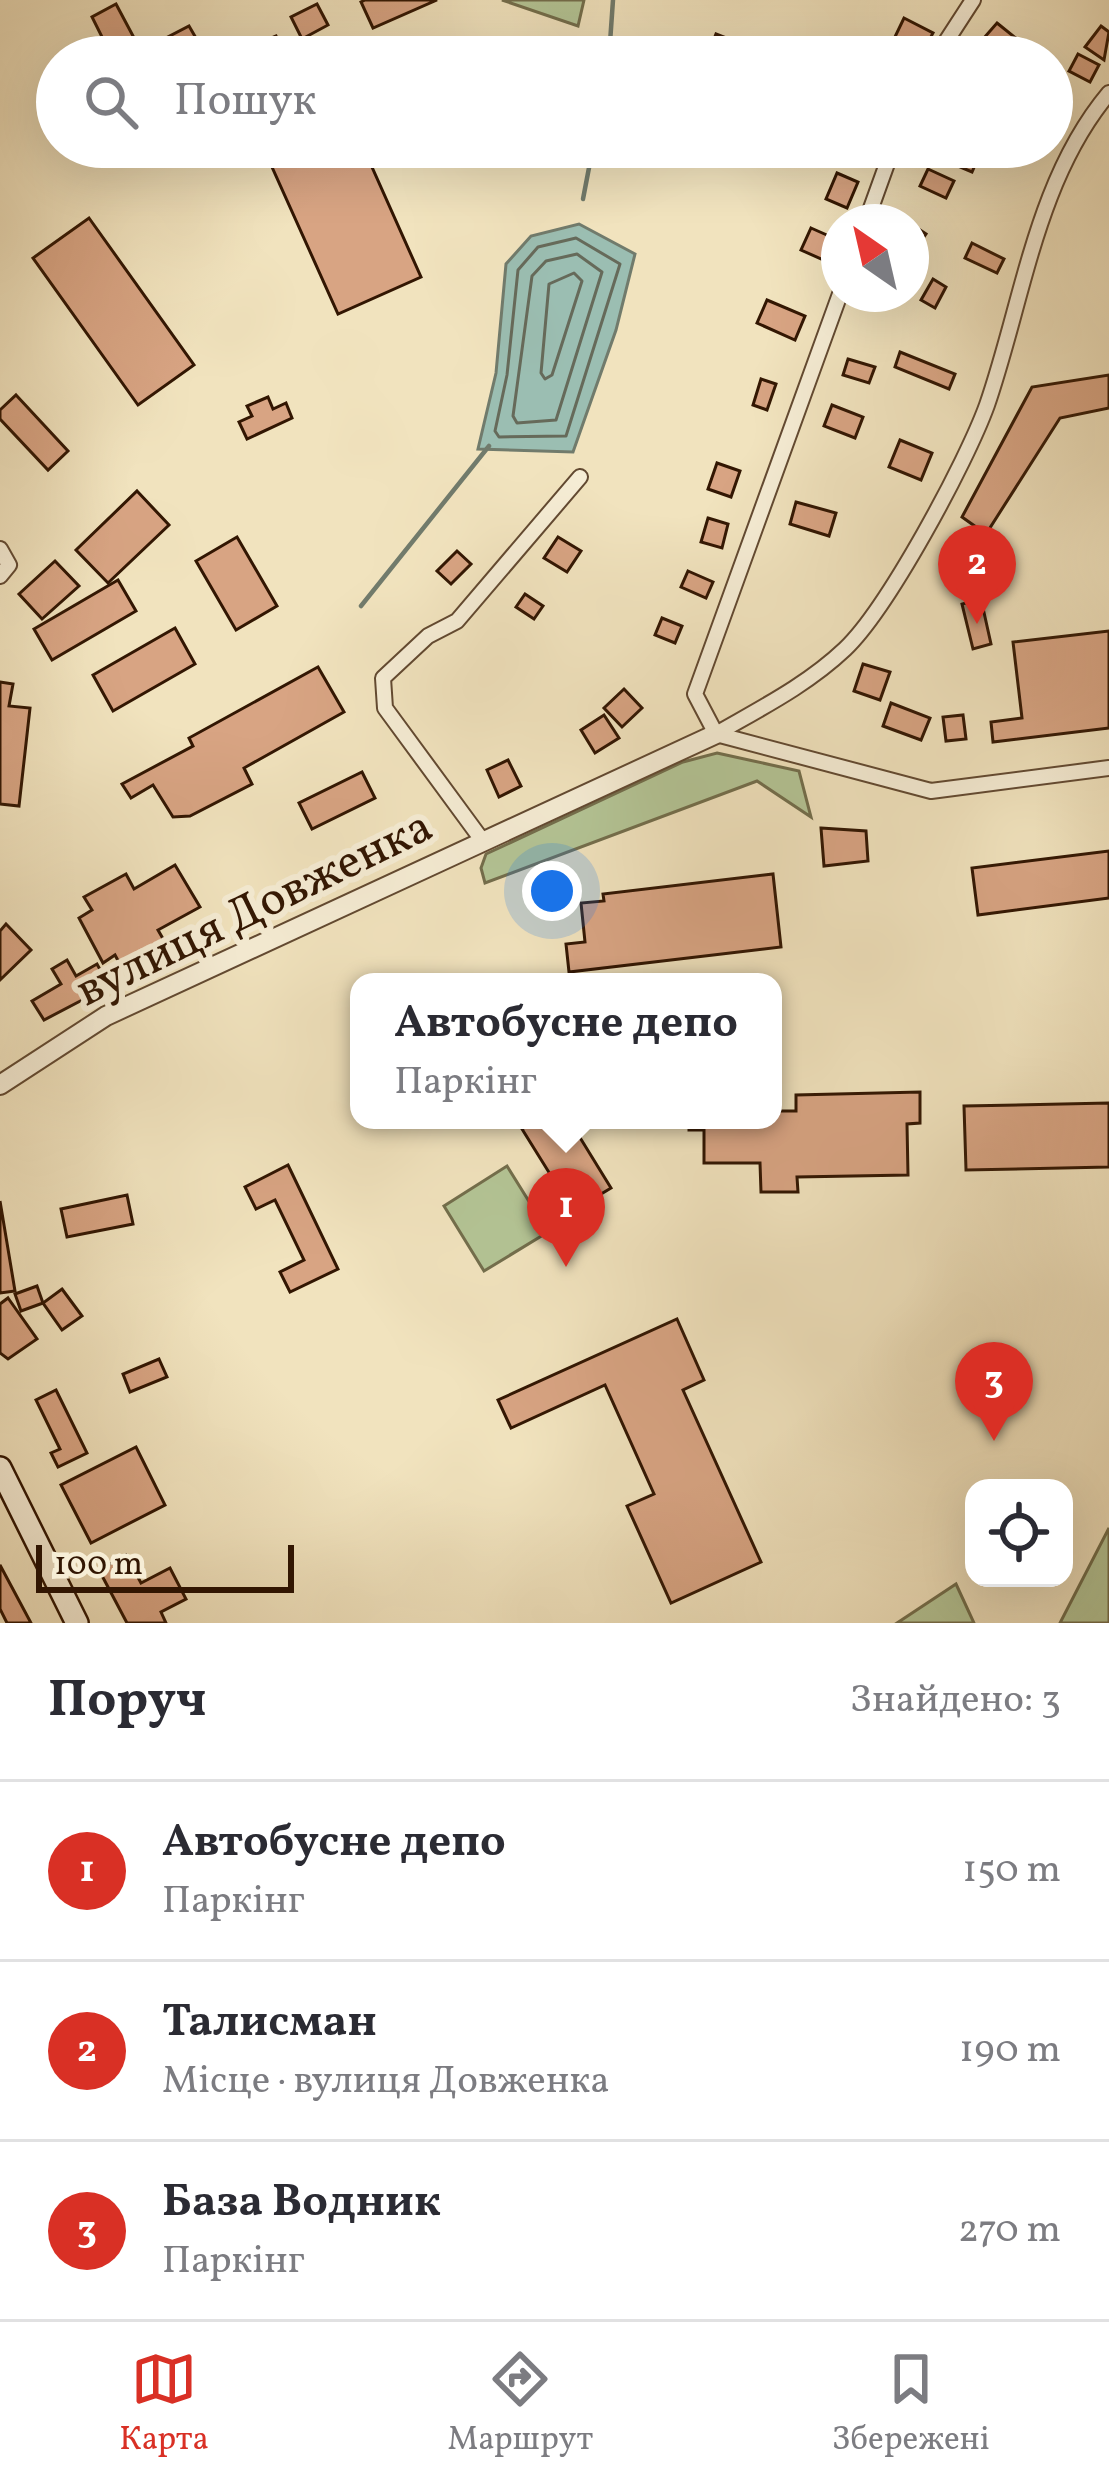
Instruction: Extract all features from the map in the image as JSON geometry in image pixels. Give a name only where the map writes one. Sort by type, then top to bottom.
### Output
[{"type":"main road","points":[[0,1468],[77,1623]]},
{"type":"street","points":[[950,36],[974,0]]},
{"type":"street","name":"вулиця Довженка","points":[[1073,152],[1109,93]]},
{"type":"street","points":[[872,204],[885,168]]},
{"type":"street","name":"вулиця Довженка","points":[[0,1085],[106,1016],[716,734],[799,687],[849,646],[914,551],[986,407],[1023,271],[1065,168]]},
{"type":"street","points":[[833,312],[695,694],[716,734],[931,790],[1109,768]]},
{"type":"street","name":"вулиця Довженка","points":[[482,840],[385,708],[383,678],[428,636],[457,621],[580,477]]},
{"type":"street","points":[[0,549],[9,565],[0,576]]},
{"type":"green space","points":[[502,0],[584,0],[578,26]]},
{"type":"green space","points":[[717,753],[799,771],[811,817],[757,781],[485,883],[481,868],[486,854],[683,762]]},
{"type":"green space","points":[[507,1166],[548,1232],[484,1271],[444,1206]]},
{"type":"green space","points":[[1109,1528],[1109,1623],[1060,1623]]},
{"type":"green space","points":[[956,1584],[974,1623],[897,1623]]},
{"type":"water","points":[[579,224],[635,254],[616,330],[573,452],[478,449],[496,373],[506,264],[531,236]]},
{"type":"building","points":[[437,0],[373,28],[361,2]]},
{"type":"building","points":[[116,4],[133,36],[102,36],[92,17]]},
{"type":"building","points":[[317,4],[328,25],[300,36],[291,17]]},
{"type":"building","points":[[904,18],[933,33],[931,36],[895,36]]},
{"type":"building","points":[[997,23],[1013,36],[986,36]]},
{"type":"building","points":[[189,26],[195,36],[170,36]]},
{"type":"building","points":[[1101,26],[1109,32],[1104,60],[1085,47]]},
{"type":"building","points":[[1078,54],[1099,65],[1090,82],[1073,73]]},
{"type":"building","points":[[272,168],[372,168],[421,277],[338,314]]},
{"type":"building","points":[[928,169],[954,181],[946,198],[920,186]]},
{"type":"building","points":[[837,173],[858,182],[849,204],[826,199]]},
{"type":"building","points":[[89,218],[194,365],[138,405],[33,258]]},
{"type":"building","points":[[811,228],[821,232],[821,259],[801,250]]},
{"type":"building","points":[[972,243],[1004,259],[997,273],[965,258]]},
{"type":"building","points":[[933,279],[946,287],[935,308],[929,305]]},
{"type":"building","points":[[767,300],[805,316],[795,340],[757,323]]},
{"type":"building","points":[[900,352],[955,374],[949,389],[895,367]]},
{"type":"building","points":[[848,359],[875,367],[869,383],[843,375]]},
{"type":"building","points":[[1109,375],[1109,408],[1060,418],[986,534],[962,517],[1032,387]]},
{"type":"building","points":[[761,379],[776,384],[767,410],[753,405]]},
{"type":"building","points":[[16,395],[68,451],[48,470],[0,419],[0,410]]},
{"type":"building","points":[[268,397],[273,409],[286,403],[292,418],[247,439],[239,422],[252,416],[247,406]]},
{"type":"building","points":[[832,405],[863,417],[855,438],[824,426]]},
{"type":"building","points":[[900,440],[932,453],[921,480],[889,467]]},
{"type":"building","points":[[717,463],[740,471],[731,497],[708,489]]},
{"type":"building","points":[[137,491],[169,525],[108,583],[76,550]]},
{"type":"building","points":[[796,502],[836,513],[829,536],[790,524]]},
{"type":"building","points":[[708,518],[728,524],[722,548],[701,542]]},
{"type":"building","points":[[237,537],[277,606],[236,630],[196,561]]},
{"type":"building","points":[[558,537],[581,551],[567,572],[544,558]]},
{"type":"building","points":[[457,551],[471,564],[451,584],[437,571]]},
{"type":"building","points":[[55,561],[79,586],[42,619],[19,594]]},
{"type":"building","points":[[688,571],[713,582],[706,598],[681,587]]},
{"type":"building","points":[[118,580],[136,611],[52,660],[34,629]]},
{"type":"building","points":[[525,594],[543,606],[534,619],[516,607]]},
{"type":"building","points":[[981,599],[991,644],[973,649],[962,604]]},
{"type":"building","points":[[662,618],[682,626],[675,643],[655,635]]},
{"type":"building","points":[[175,628],[195,664],[113,711],[93,675]]},
{"type":"building","points":[[1109,631],[1109,728],[993,742],[991,722],[1022,718],[1013,642]]},
{"type":"building","points":[[863,664],[890,672],[880,700],[854,691]]},
{"type":"building","points":[[318,667],[344,712],[244,768],[252,784],[190,816],[173,817],[153,785],[131,798],[122,784],[193,746],[189,738]]},
{"type":"building","points":[[0,682],[13,684],[9,706],[30,708],[19,806],[0,804]]},
{"type":"building","points":[[624,689],[642,708],[622,727],[604,708]]},
{"type":"building","points":[[891,703],[930,718],[921,740],[883,726]]},
{"type":"building","points":[[604,715],[619,738],[595,753],[581,730]]},
{"type":"building","points":[[963,715],[966,739],[946,741],[943,717]]},
{"type":"building","points":[[508,760],[521,786],[499,797],[487,770]]},
{"type":"building","points":[[362,772],[375,798],[312,829],[299,803]]},
{"type":"building","points":[[821,828],[866,831],[868,861],[824,866]]},
{"type":"building","points":[[1109,851],[1109,898],[978,915],[972,868]]},
{"type":"building","points":[[175,865],[200,907],[158,930],[166,944],[122,968],[115,955],[103,963],[79,918],[92,910],[84,897],[126,874],[134,889]]},
{"type":"building","points":[[773,874],[781,947],[569,972],[566,944],[585,942],[581,903],[604,901],[603,894]]},
{"type":"building","points":[[6,924],[31,950],[0,980],[0,931]]},
{"type":"building","points":[[67,960],[76,976],[97,964],[109,986],[44,1020],[32,1001],[61,984],[52,969]]},
{"type":"building","points":[[920,1092],[920,1123],[907,1124],[908,1175],[797,1177],[798,1192],[761,1192],[760,1163],[704,1163],[704,1130],[689,1129],[782,1129],[782,1111],[796,1111],[796,1095]]},
{"type":"building","points":[[1109,1103],[1109,1167],[966,1170],[964,1106]]},
{"type":"building","points":[[522,1129],[575,1129],[611,1188],[573,1211]]},
{"type":"building","points":[[288,1165],[338,1269],[290,1292],[280,1272],[304,1260],[275,1200],[256,1209],[245,1187]]},
{"type":"building","points":[[127,1195],[133,1224],[67,1237],[61,1209]]},
{"type":"building","points":[[0,1201],[15,1291],[0,1293]]},
{"type":"building","points":[[37,1286],[43,1303],[21,1311],[15,1294]]},
{"type":"building","points":[[62,1289],[82,1316],[62,1330],[43,1303]]},
{"type":"building","points":[[8,1298],[37,1339],[8,1359],[0,1353],[0,1304]]},
{"type":"building","points":[[677,1319],[704,1380],[683,1390],[761,1562],[671,1603],[627,1506],[654,1494],[605,1385],[511,1428],[498,1400]]},
{"type":"building","points":[[159,1359],[167,1377],[130,1392],[123,1374]]},
{"type":"building","points":[[56,1390],[87,1453],[58,1467],[51,1453],[60,1449],[36,1400]]},
{"type":"building","points":[[136,1447],[165,1505],[91,1543],[61,1485]]},
{"type":"building","points":[[126,1555],[141,1583],[170,1568],[186,1599],[161,1612],[166,1623],[127,1623],[99,1570]]},
{"type":"building","points":[[0,1565],[31,1623],[7,1623],[0,1609]]},
{"type":"waterway","points":[[610,36],[613,0]]},
{"type":"waterway","points":[[583,199],[589,168]]},
{"type":"waterway","points":[[361,606],[489,446]]},
{"type":"place","name":"Талисман","points":[[977,624]]},
{"type":"place","name":"Автобусне депо","points":[[566,1267]]},
{"type":"place","name":"База Водник","points":[[994,1441]]}]
